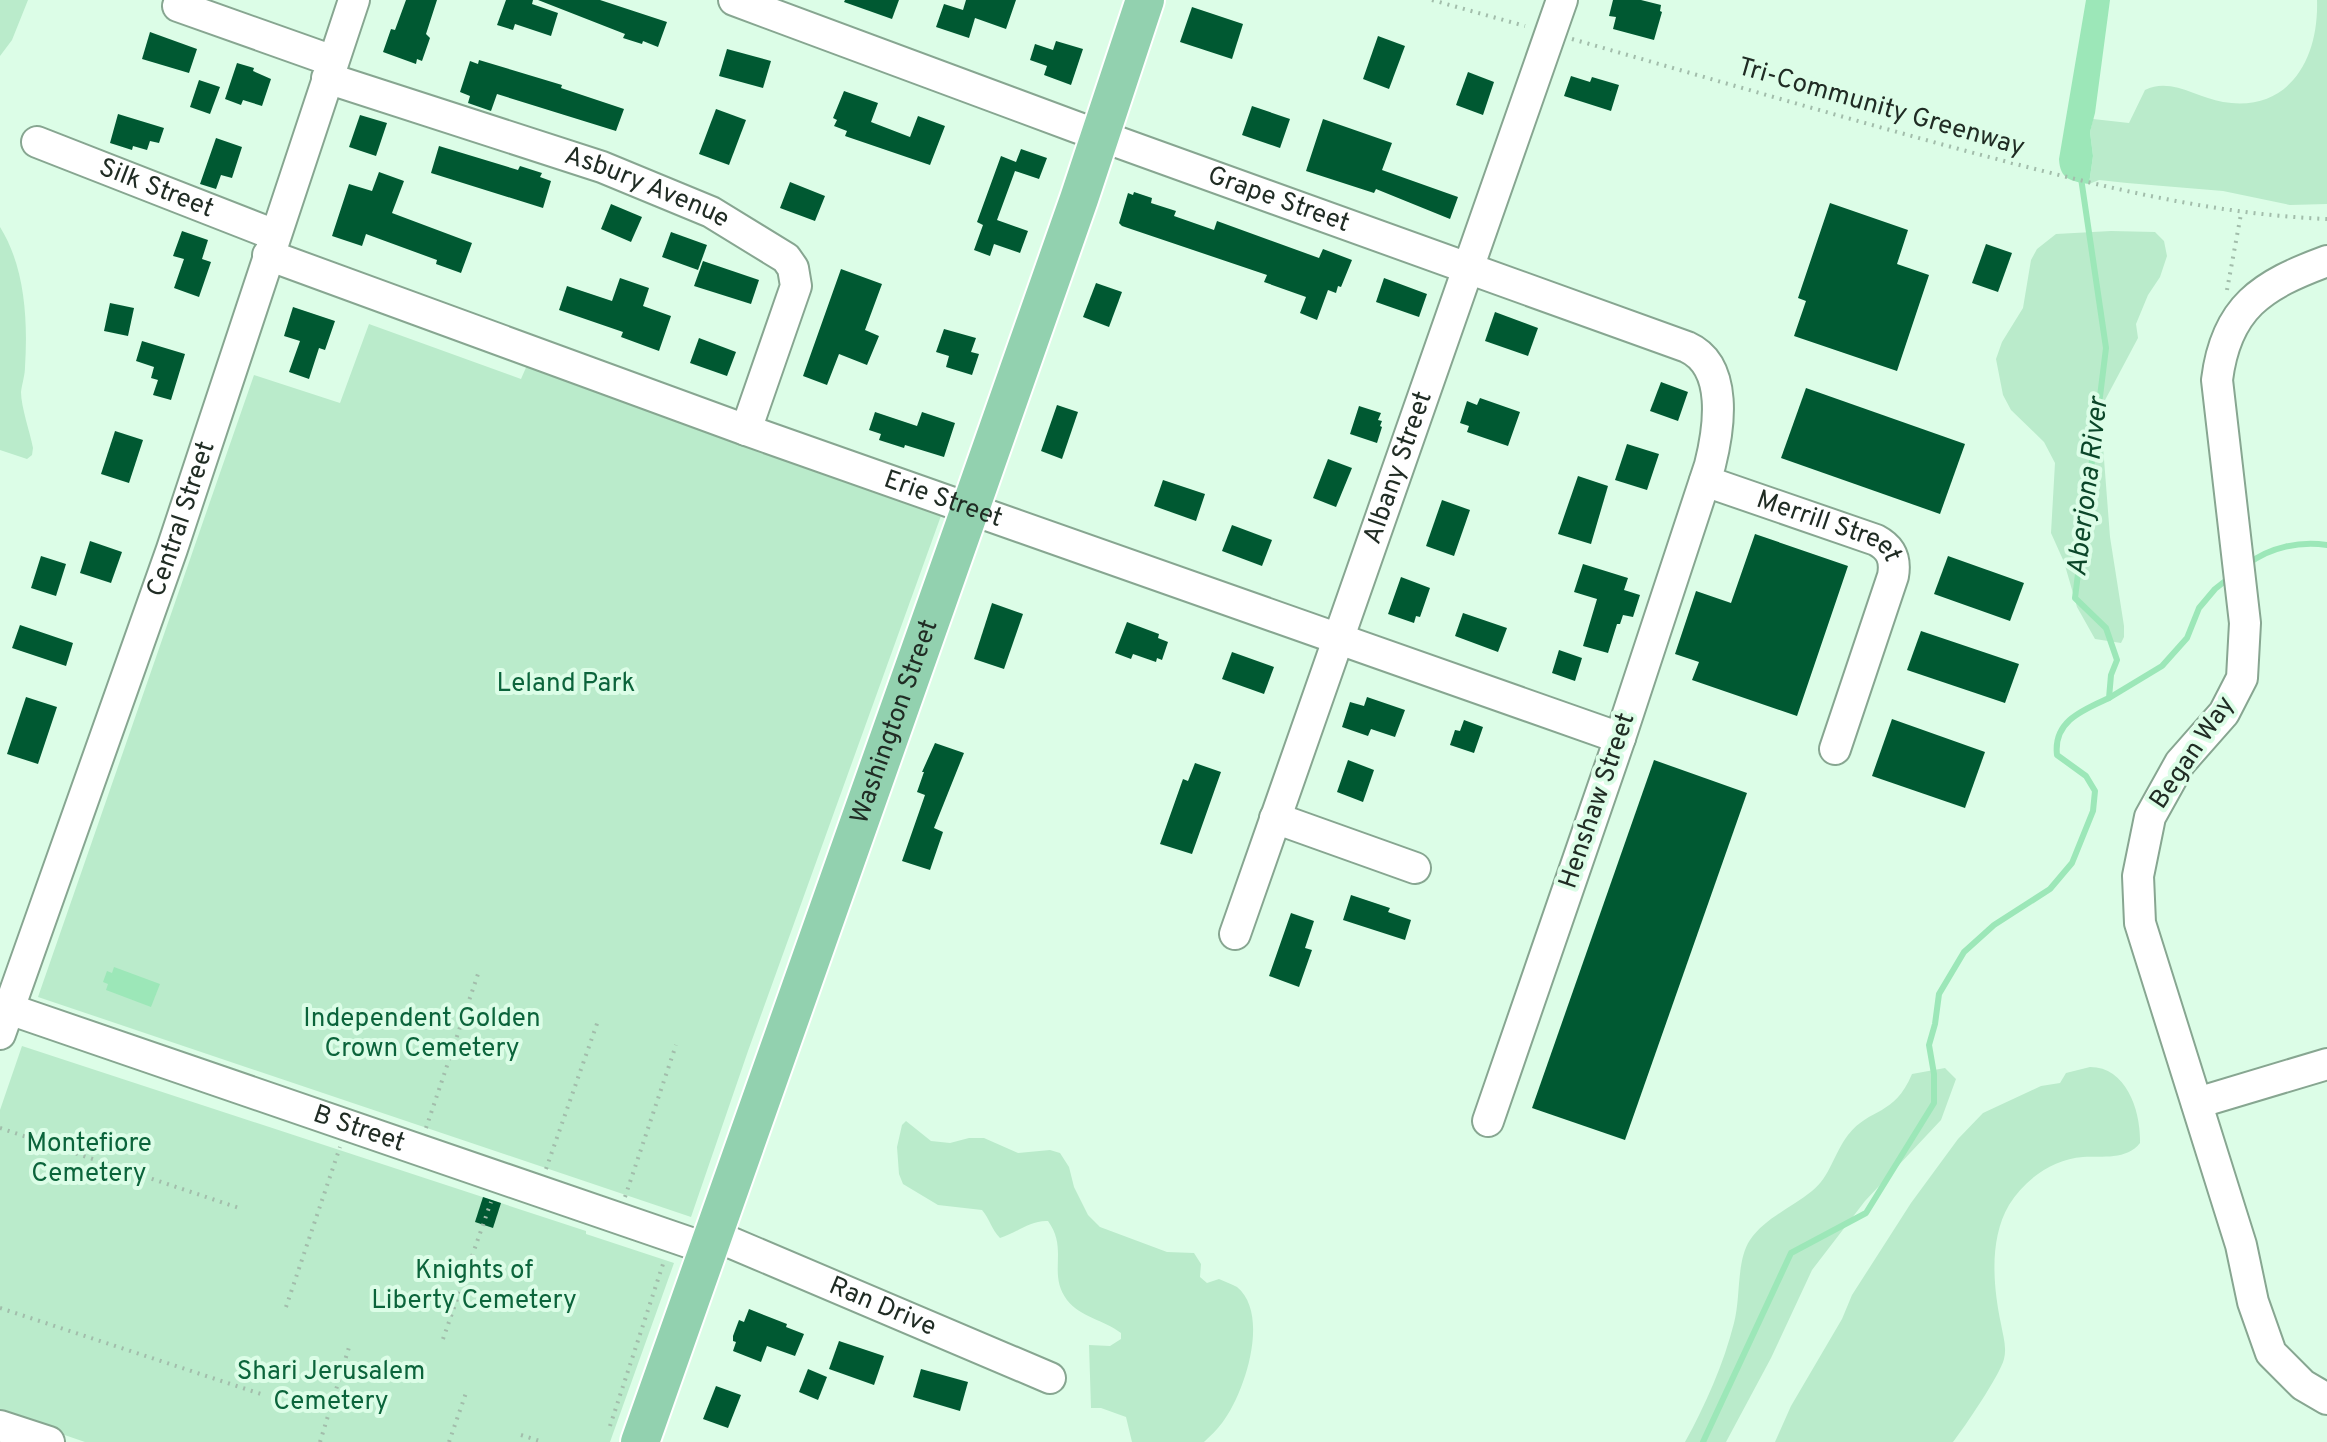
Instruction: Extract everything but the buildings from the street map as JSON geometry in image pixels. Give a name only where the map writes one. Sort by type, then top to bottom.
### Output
[{"type":"main road","name":"Washington Street","points":[[625,1434],[711,1242],[971,507],[1145,0]]},
{"type":"street","name":"Central Street","points":[[4,1022],[172,549],[354,0]]},
{"type":"street","name":"Grape Street","points":[[734,0],[1100,136],[1687,347],[1702,356],[1714,383],[1717,411],[1714,450],[1705,481]]},
{"type":"street","name":"Albany Street","points":[[1235,934],[1562,0]]},
{"type":"street","name":"Asbury Avenue","points":[[178,6],[330,69],[602,167],[711,212],[786,258],[793,268],[796,286],[746,430]]},
{"type":"street","name":"Silk Street","points":[[37,142],[272,245]]},
{"type":"street","name":"Erie Street","points":[[272,245],[746,430],[1620,738]]},
{"type":"street","name":"Began Way","points":[[2327,261],[2284,279],[2254,298],[2229,328],[2221,352],[2217,380],[2245,623],[2242,678],[2224,713],[2180,763],[2150,817],[2138,876],[2140,923],[2241,1245],[2253,1302],[2271,1353],[2303,1385],[2327,1399]]},
{"type":"street","name":"Henshaw Street","points":[[1488,1121],[1705,481]]},
{"type":"street","name":"Merrill Street","points":[[1705,481],[1876,540],[1892,555],[1895,565],[1893,576],[1835,749]]},
{"type":"street","points":[[1275,818],[1415,868]]},
{"type":"street","name":"B Street","points":[[4,1022],[348,1125],[672,1236],[711,1242]]},
{"type":"street","points":[[2197,1103],[2327,1064]]},
{"type":"street","name":"Ran Drive","points":[[711,1242],[1050,1378]]},
{"type":"street","points":[[0,1426],[49,1442]]},
{"type":"path","name":"Tri-Community Greenway","points":[[1432,0],[2052,174],[2182,204],[2241,214],[2327,219]]},
{"type":"path","points":[[419,1150],[478,974]]},
{"type":"path","points":[[539,1191],[599,1018]]},
{"type":"path","points":[[618,1218],[676,1045]]},
{"type":"path","points":[[286,1307],[348,1125]]},
{"type":"path","points":[[0,1128],[242,1209]]},
{"type":"path","points":[[443,1339],[499,1177]]},
{"type":"path","points":[[625,1434],[672,1236]]},
{"type":"path","points":[[0,1308],[264,1395]]},
{"type":"path","points":[[320,1442],[350,1344]]},
{"type":"path","points":[[449,1442],[467,1390]]},
{"type":"path","points":[[521,1435],[543,1442]]},
{"type":"green space","points":[[0,0],[28,0],[12,40],[0,56]]},
{"type":"green space","points":[[2317,0],[2327,0],[2327,204],[2290,205],[2223,191],[2099,180],[2089,184],[2093,119],[2129,123],[2145,90],[2174,87],[2213,100],[2246,103],[2266,99],[2283,90],[2306,61],[2313,42]]},
{"type":"green space","points":[[0,227],[15,259],[23,294],[26,349],[21,398],[33,448],[32,455],[27,459],[0,450]]},
{"type":"green space","points":[[2155,232],[2164,241],[2167,256],[2136,324],[2138,338],[2104,402],[2101,420],[2110,537],[2124,626],[2121,643],[2095,639],[2077,607],[2064,562],[2051,533],[2055,463],[2044,442],[2011,410],[2003,395],[1996,359],[2002,342],[2023,308],[2031,260],[2037,249],[2056,234]]},
{"type":"green space","name":"Leland Park","points":[[369,324],[521,379],[528,363],[942,513],[691,1217],[38,997],[254,375],[340,403]]},
{"type":"green space","points":[[22,1046],[586,1231],[586,1234],[674,1263],[610,1442],[85,1442],[0,1413],[0,1110]]},
{"type":"green space","points":[[2090,1067],[2114,1075],[2129,1093],[2138,1118],[2140,1143],[2121,1155],[2083,1157],[2051,1166],[2023,1187],[2009,1205],[1998,1233],[1994,1263],[2004,1359],[1989,1389],[1953,1442],[1775,1442],[1791,1406],[1842,1319],[1852,1295],[1911,1203],[1958,1139],[1983,1113],[2041,1086],[2060,1083],[2066,1073]]},
{"type":"green space","points":[[1945,1068],[1956,1079],[1941,1120],[1865,1201],[1812,1270],[1771,1358],[1726,1442],[1685,1442],[1707,1399],[1730,1338],[1743,1258],[1750,1240],[1771,1219],[1818,1185],[1848,1135],[1856,1126],[1898,1098],[1912,1074]]},
{"type":"green space","points":[[906,1121],[931,1141],[950,1143],[984,1138],[1018,1153],[1050,1150],[1060,1153],[1069,1167],[1074,1187],[1088,1215],[1100,1227],[1167,1252],[1194,1253],[1201,1264],[1200,1277],[1207,1283],[1219,1279],[1237,1287],[1247,1300],[1252,1316],[1250,1355],[1230,1410],[1204,1442],[1132,1442],[1126,1417],[1101,1408],[1091,1408],[1089,1345],[1110,1346],[1121,1339],[1121,1333],[1072,1306],[1067,1300],[1059,1280],[1057,1242],[1048,1221],[1029,1225],[1000,1238],[982,1210],[938,1205],[903,1184],[897,1147],[902,1125]]},
{"type":"shaded area","points":[[2086,0],[2110,0],[2090,132],[2093,156],[2089,184],[2064,175],[2059,159]]},
{"type":"shaded area","points":[[114,967],[160,984],[151,1007],[106,990],[108,984],[103,982],[107,971],[112,973]]},
{"type":"waterway","name":"Aberjona River","points":[[1703,1442],[1791,1253],[1866,1213],[1934,1103],[1934,1074],[1929,1045],[1939,994],[1964,952],[1994,925],[2050,889],[2072,863],[2093,811],[2095,791],[2086,776],[2057,755],[2057,743],[2065,725],[2080,712],[2109,698],[2111,675],[2117,660],[2106,628],[2075,598],[2106,348],[2081,178]]},
{"type":"waterway","points":[[2248,564],[2266,553],[2286,547],[2327,545]]},
{"type":"waterway","points":[[2109,698],[2162,666],[2187,638],[2199,608],[2229,578]]},
{"type":"park label","name":"Independent Golden Crown Cemetery","points":[[422,1034]]},
{"type":"park label","name":"Montefiore Cemetery","points":[[89,1159]]},
{"type":"park label","name":"Knights of Liberty Cemetery","points":[[474,1286]]},
{"type":"park label","name":"Shari Jerusalem Cemetery","points":[[331,1387]]}]
